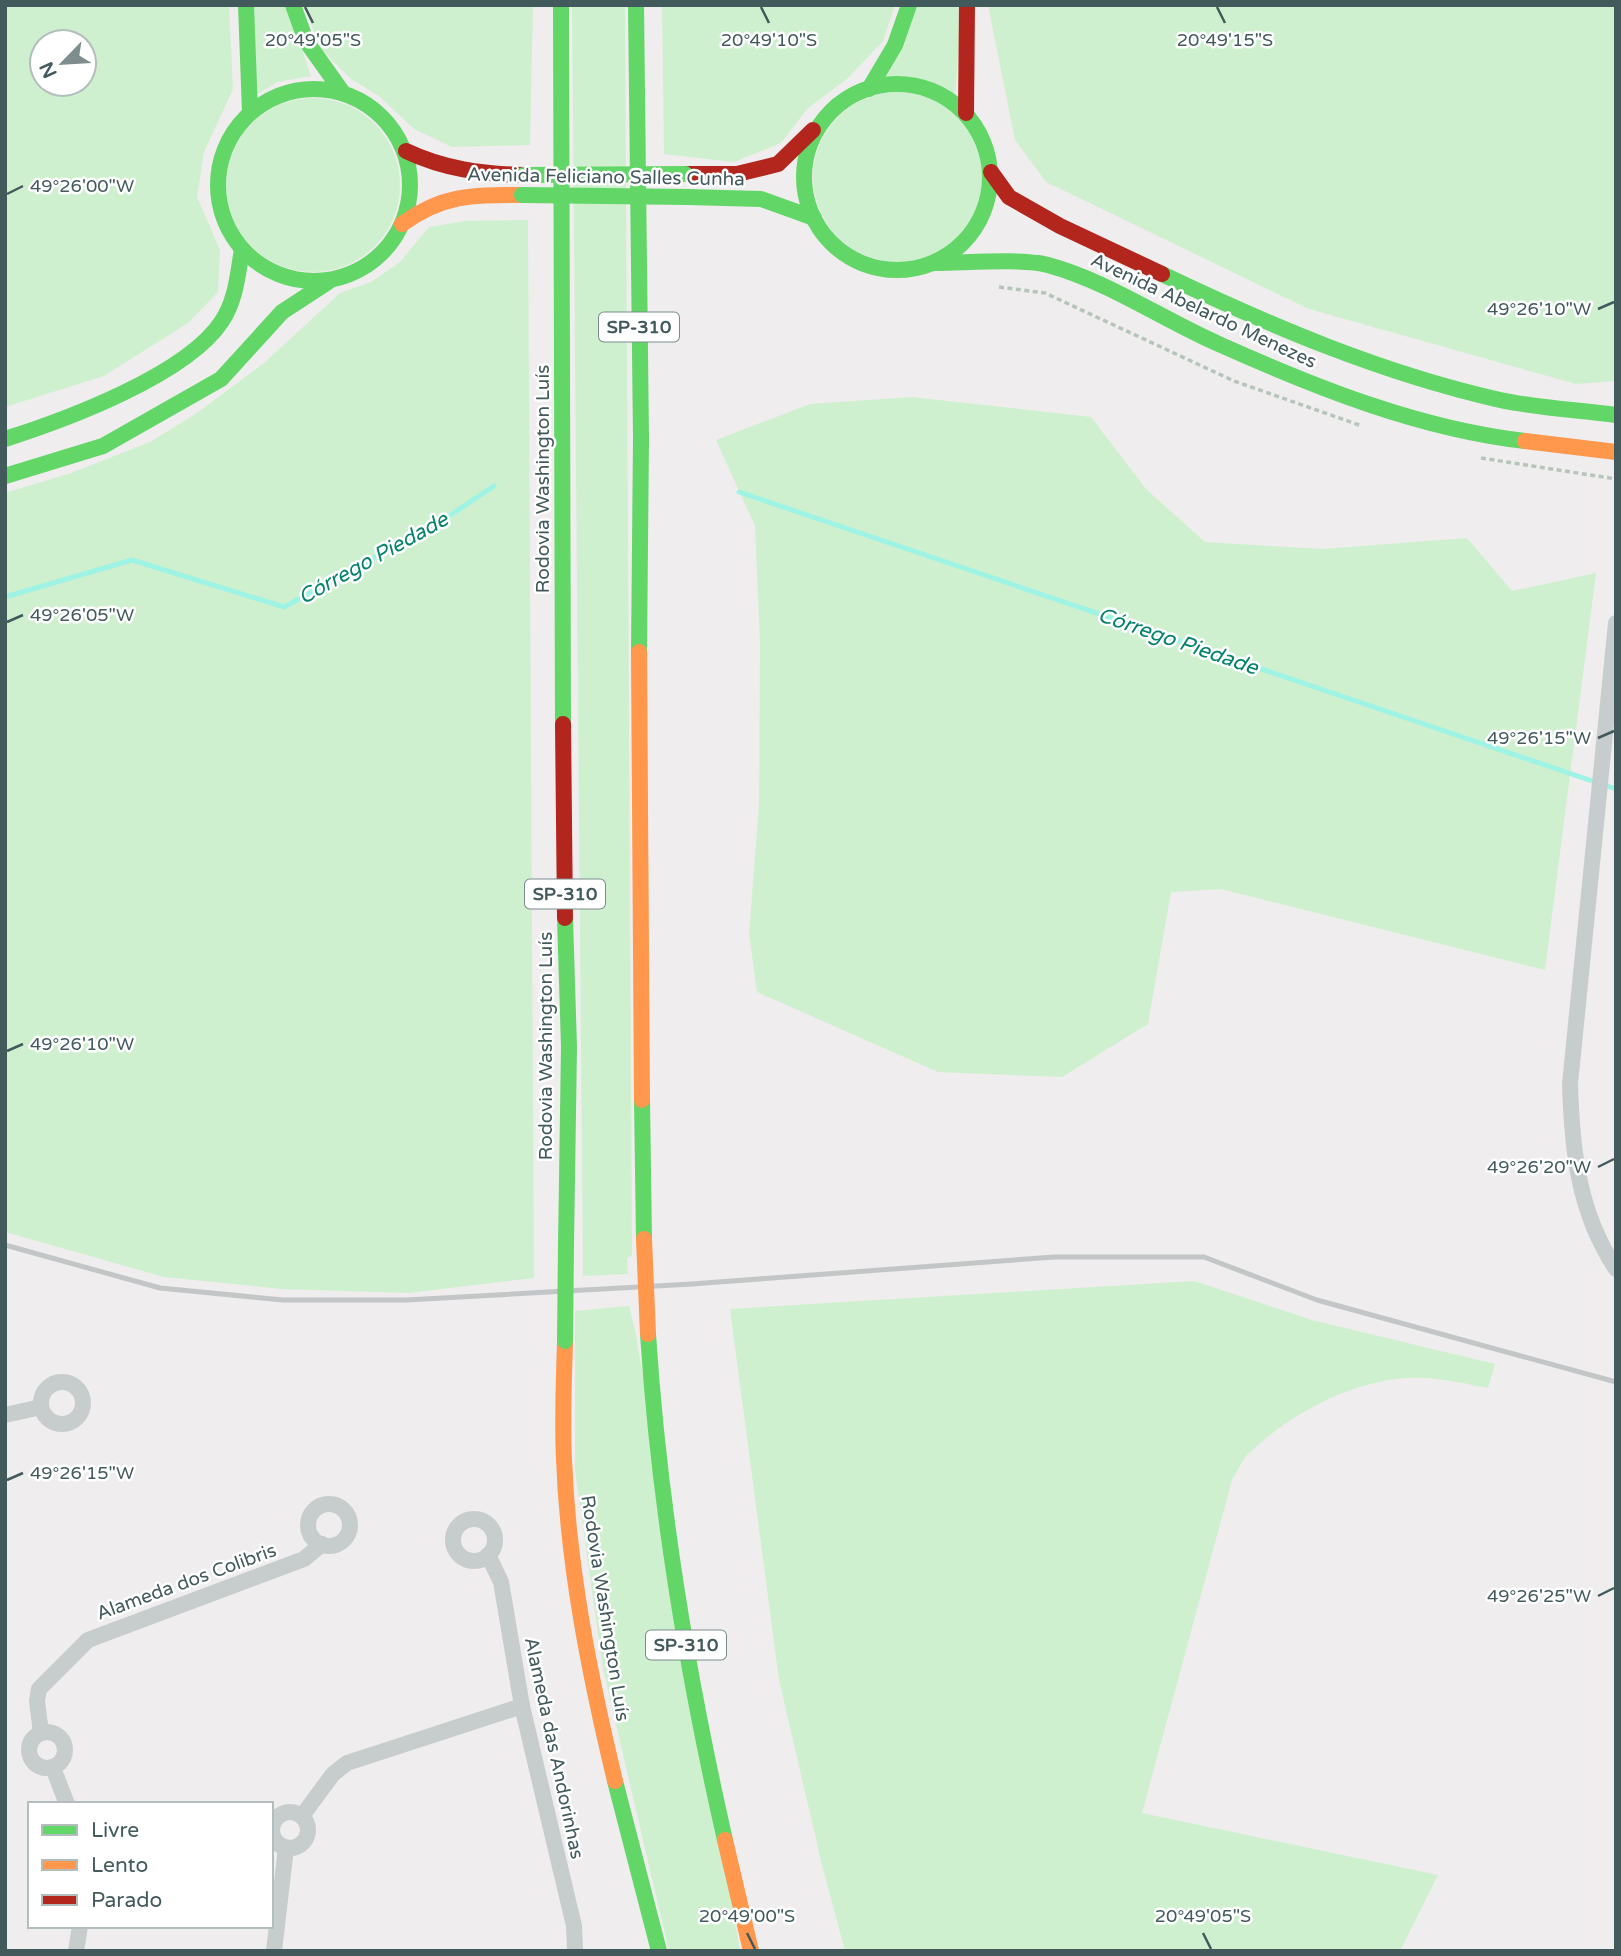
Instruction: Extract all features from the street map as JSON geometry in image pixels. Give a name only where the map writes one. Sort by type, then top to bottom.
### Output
[{"type":"main road","points":[[246,5],[250,112]]},
{"type":"main road","points":[[293,5],[295,18],[312,53],[343,93]]},
{"type":"main road","points":[[545,5],[562,219]]},
{"type":"main road","name":"Rodovia Washington Luís","points":[[561,5],[563,847],[569,1047],[565,1477],[575,1558],[608,1745],[625,1824],[659,1951]]},
{"type":"main road","name":"SP-310","points":[[636,5],[641,438],[638,826],[644,1239],[652,1417],[669,1552],[694,1688],[751,1951]]},
{"type":"main road","points":[[637,215],[650,5]]},
{"type":"main road","points":[[869,89],[895,45],[909,5]]},
{"type":"main road","points":[[966,113],[967,5]]},
{"type":"main road","points":[[898,83],[935,91],[966,113],[979,131],[991,172],[983,216],[971,235],[955,251],[936,263],[908,270],[871,266],[853,259],[830,242],[814,218],[805,189],[806,159],[822,121],[838,104],[869,89],[898,83]]},
{"type":"main road","points":[[5,476],[103,446],[141,427],[220,379],[282,312],[333,280],[369,263],[385,250],[402,224],[409,195],[406,151],[373,109],[343,93],[310,88],[278,95],[250,112],[230,135],[219,164],[218,194],[225,223],[242,249],[268,270],[300,281],[333,280]]},
{"type":"main road","name":"Avenida Feliciano Salles Cunha","points":[[406,151],[423,160],[468,174],[737,174],[778,164],[822,121]]},
{"type":"main road","name":"Avenida Abelardo Menezes","points":[[991,172],[1009,197],[1060,226],[1262,322],[1341,354],[1501,400],[1616,415]]},
{"type":"main road","name":"Avenida Feliciano Salles Cunha","points":[[402,224],[421,208],[455,195],[761,199],[814,218]]},
{"type":"main road","points":[[5,439],[63,422],[113,401],[199,346],[224,319],[236,289],[242,249]]},
{"type":"main road","name":"Avenida Abelardo Menezes","points":[[936,263],[1045,264],[1105,285],[1220,345],[1291,376],[1374,406],[1442,426],[1502,438],[1616,452]]},
{"type":"street","points":[[1616,624],[1594,818],[1570,1084],[1572,1135],[1579,1187],[1595,1235],[1616,1269]]},
{"type":"street","points":[[5,1415],[41,1407]]},
{"type":"street","name":"Alameda dos Colibris","points":[[66,1802],[53,1768],[45,1768],[31,1760],[30,1744],[41,1733],[37,1701],[39,1689],[88,1640],[304,1559],[322,1544]]},
{"type":"street","name":"Alameda das Andorinhas","points":[[488,1555],[501,1582],[522,1706],[574,1926],[575,1951]]},
{"type":"street","points":[[302,1816],[333,1774],[347,1763],[522,1706]]},
{"type":"street","points":[[41,1733],[49,1732],[62,1741],[64,1757],[53,1768]]},
{"type":"street","points":[[286,1812],[302,1816],[307,1822],[306,1838],[294,1848],[286,1848],[274,1838],[274,1822],[286,1812]]},
{"type":"street","points":[[274,1951],[286,1848]]},
{"type":"street","points":[[76,1951],[80,1928]]},
{"type":"green space","points":[[5,5],[229,5],[233,89],[204,152],[197,197],[220,250],[218,292],[188,323],[104,376],[5,407]]},
{"type":"green space","points":[[252,5],[287,5],[311,76],[277,82],[256,95]]},
{"type":"green space","points":[[304,5],[533,5],[530,145],[452,147],[414,129],[379,96],[351,79],[320,48]]},
{"type":"green space","points":[[572,5],[625,5],[632,1256],[627,1258],[628,1274],[583,1276]]},
{"type":"green space","points":[[662,5],[895,5],[883,41],[848,78],[808,108],[781,143],[734,162],[664,154]]},
{"type":"green space","points":[[913,5],[962,5],[955,98],[921,83],[903,79],[884,80]]},
{"type":"green space","points":[[988,5],[1616,5],[1616,381],[1576,384],[1309,309],[1046,182],[1015,140]]},
{"type":"green space","points":[[898,92],[930,99],[945,106],[958,117],[969,130],[976,145],[983,177],[976,209],[969,224],[958,237],[945,248],[930,255],[898,262],[866,255],[851,248],[838,237],[827,224],[820,209],[813,177],[820,145],[827,130],[838,117],[851,106],[866,99]]},
{"type":"green space","points":[[313,98],[346,105],[374,124],[393,152],[400,185],[393,218],[374,246],[346,265],[313,272],[280,265],[252,246],[233,218],[226,185],[233,152],[252,124],[280,105]]},
{"type":"green space","points":[[528,220],[534,1278],[408,1293],[282,1289],[164,1277],[5,1232],[5,493],[71,473],[150,442],[194,415],[264,363],[340,293],[371,282],[400,262],[429,227],[465,221]]},
{"type":"green space","points":[[912,397],[1091,417],[1146,489],[1205,542],[1322,549],[1467,538],[1512,591],[1596,573],[1545,970],[1221,889],[1171,892],[1148,1024],[1062,1077],[938,1072],[757,992],[749,934],[759,804],[760,643],[755,526],[716,440],[810,404]]},
{"type":"green space","points":[[1194,1281],[1312,1320],[1495,1364],[1488,1388],[1424,1378],[1400,1379],[1353,1389],[1286,1423],[1246,1456],[1232,1480],[1142,1813],[1438,1875],[1400,1951],[845,1951],[779,1680],[730,1309]]},
{"type":"green space","points":[[629,1306],[740,1951],[669,1951],[603,1669],[575,1470],[575,1311]]},
{"type":"waterway","name":"Córrego Piedade","points":[[5,597],[132,560],[284,607],[446,518],[494,486]]},
{"type":"waterway","name":"Córrego Piedade","points":[[739,492],[1616,789]]},
{"type":"railway","points":[[5,1245],[160,1288],[283,1300],[407,1300],[692,1284],[1054,1257],[1204,1257],[1317,1300],[1616,1382]]},
{"type":"traffic: fast","points":[[246,5],[250,112]]},
{"type":"traffic: fast","points":[[293,5],[306,41],[343,93]]},
{"type":"traffic: fast","points":[[561,5],[563,724]]},
{"type":"traffic: fast","points":[[636,5],[641,438],[639,652]]},
{"type":"traffic: fast","points":[[869,89],[895,45],[909,5]]},
{"type":"traffic: fast","points":[[897,84],[933,91],[963,111],[983,141],[990,177],[983,213],[963,243],[933,263],[897,270],[861,263],[831,243],[811,213],[804,177],[811,141],[831,111],[861,91],[897,84]]},
{"type":"traffic: fast","points":[[314,89],[351,97],[382,117],[402,148],[410,185],[402,222],[382,253],[351,273],[314,281],[277,273],[246,253],[226,222],[218,185],[226,148],[246,117],[277,97],[314,89]]},
{"type":"traffic: fast","points":[[524,175],[685,174]]},
{"type":"traffic: fast","points":[[522,195],[688,197]]},
{"type":"traffic: fast","points":[[688,197],[761,199],[814,218]]},
{"type":"traffic: fast","points":[[5,439],[91,408],[182,360],[205,341],[227,313],[236,286],[242,249]]},
{"type":"traffic: fast","points":[[936,263],[1009,261],[1048,265],[1093,281],[1199,335],[1332,391],[1408,417],[1525,441]]},
{"type":"traffic: fast","points":[[1162,274],[1285,330],[1412,376],[1514,403],[1616,415]]},
{"type":"traffic: fast","points":[[5,476],[103,446],[221,379],[282,312],[328,282]]},
{"type":"traffic: fast","points":[[565,918],[569,1047],[566,1244]]},
{"type":"traffic: fast","points":[[642,1100],[644,1239]]},
{"type":"traffic: fast","points":[[565,1341],[566,1244]]},
{"type":"traffic: fast","points":[[648,1334],[659,1462],[676,1588],[698,1715],[725,1840]]},
{"type":"traffic: fast","points":[[615,1781],[659,1951]]},
{"type":"traffic: slow","points":[[402,224],[431,207],[459,198],[522,195]]},
{"type":"traffic: slow","points":[[1525,441],[1616,452]]},
{"type":"traffic: slow","points":[[639,652],[642,1100]]},
{"type":"traffic: slow","points":[[644,1239],[648,1334]]},
{"type":"traffic: slow","points":[[565,1341],[563,1444],[570,1540],[589,1662],[615,1781]]},
{"type":"traffic: slow","points":[[725,1840],[751,1951]]},
{"type":"traffic: jam","points":[[966,113],[967,5]]},
{"type":"traffic: jam","points":[[685,174],[737,174],[778,164],[813,130]]},
{"type":"traffic: jam","points":[[406,151],[464,169],[524,175]]},
{"type":"traffic: jam","points":[[991,172],[1009,197],[1060,226],[1162,274]]},
{"type":"traffic: jam","points":[[563,724],[565,918]]}]
